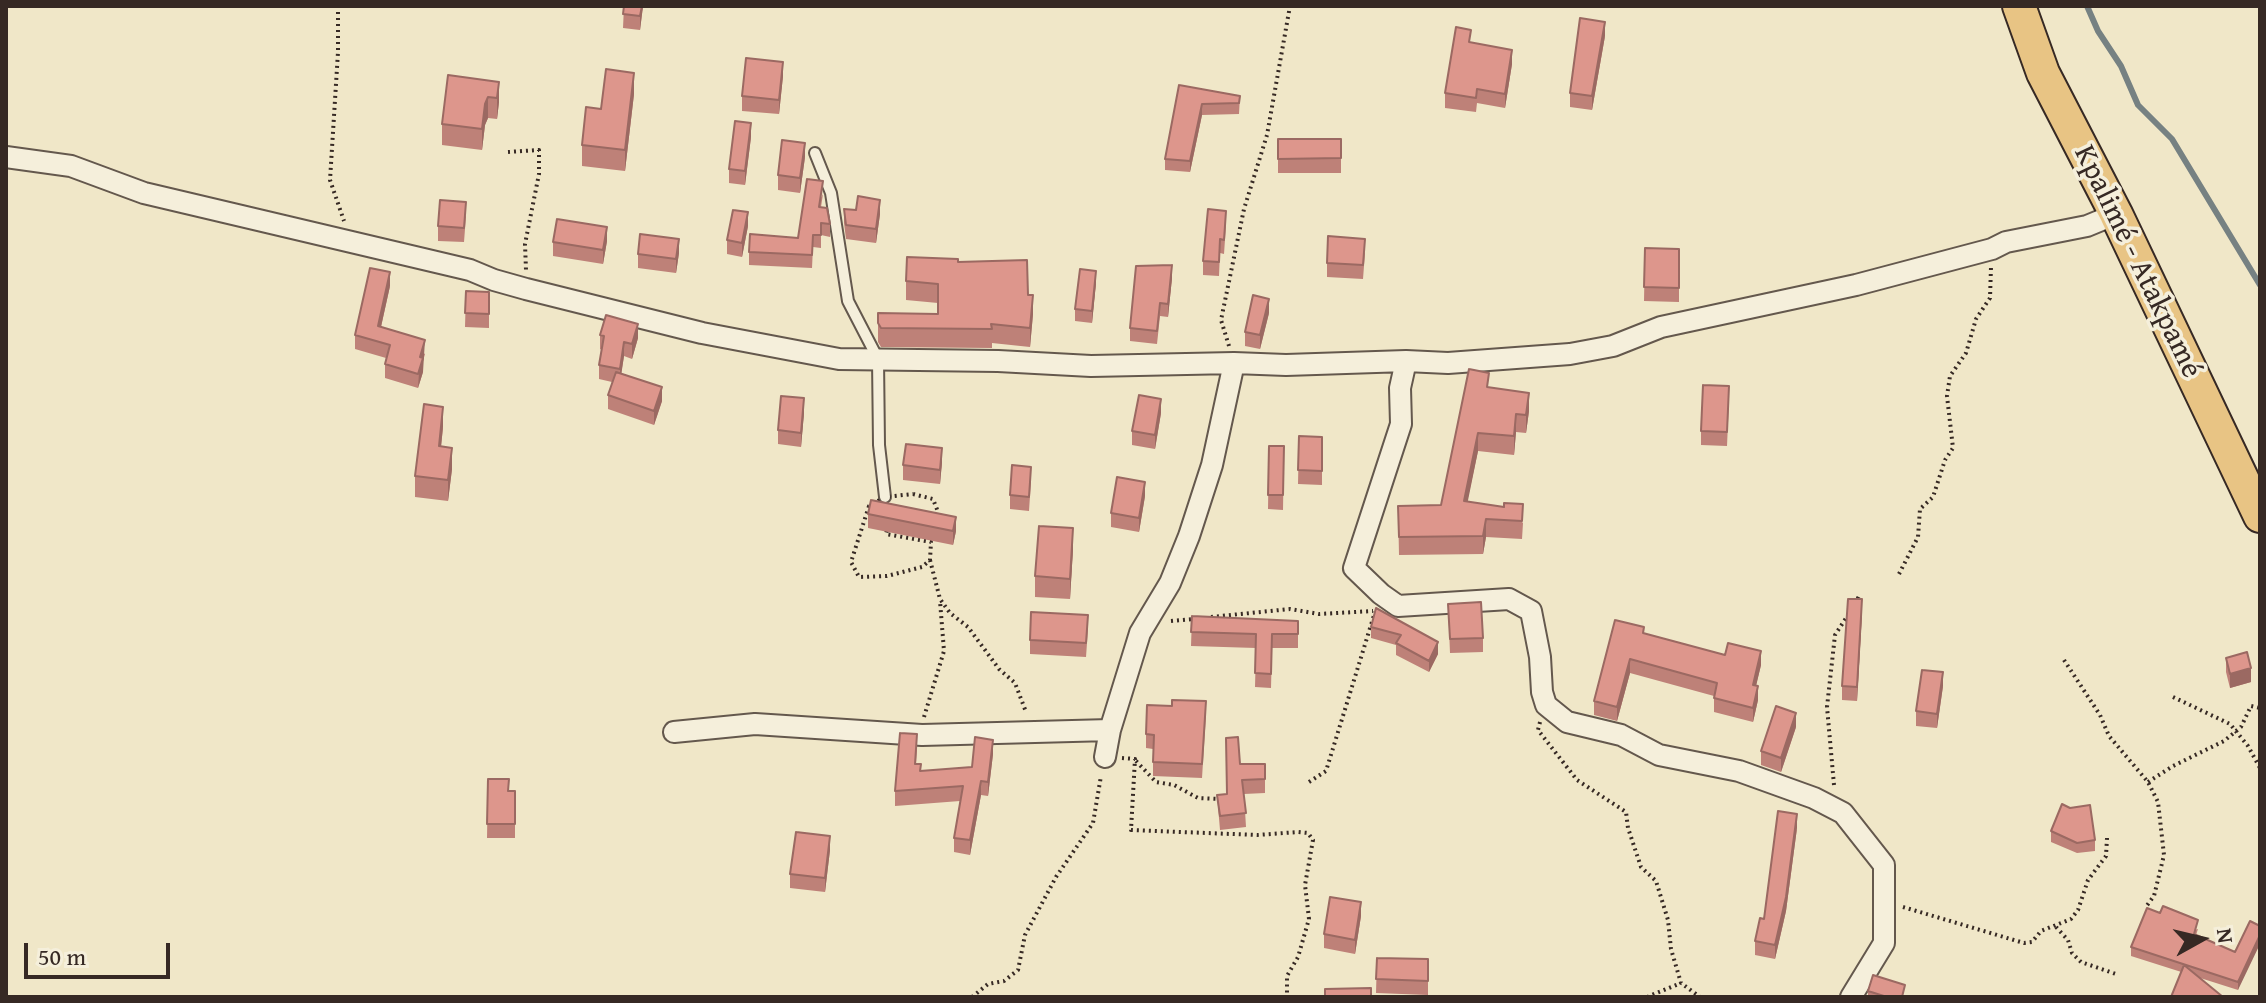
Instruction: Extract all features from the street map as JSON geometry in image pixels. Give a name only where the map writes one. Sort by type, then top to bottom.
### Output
[{"type":"main road","name":"Kpalimé - Atakpamé","points":[[2019,6],[2043,73],[2116,214],[2260,516]]},
{"type":"street","points":[[6,157],[71,166],[144,193],[470,270],[526,289],[770,347],[839,359],[1091,366],[1448,363],[1594,350],[1661,327],[1856,285],[1992,249],[2006,242],[2087,226],[2116,214]]},
{"type":"street","points":[[1406,361],[1400,388],[1401,424],[1354,568],[1378,602],[1398,606],[1509,599],[1531,611],[1546,705],[1567,722],[1621,735],[1659,755],[1739,771],[1814,798],[1843,813],[1884,865],[1884,943],[1851,997]]},
{"type":"street","points":[[1105,757],[1110,730],[1140,633],[1170,583],[1189,536],[1212,465],[1234,363]]},
{"type":"street","points":[[674,732],[755,724],[922,735],[1110,730]]},
{"type":"lane","points":[[815,153],[831,193],[848,301],[878,359],[879,445],[885,497]]},
{"type":"path","points":[[338,6],[330,180],[345,224],[362,244]]},
{"type":"path","points":[[1234,363],[1221,320],[1244,209],[1267,135],[1290,6]]},
{"type":"path","points":[[508,152],[539,150],[539,174],[525,244],[526,289]]},
{"type":"path","points":[[1899,574],[1918,537],[1920,509],[1933,497],[1945,460],[1953,448],[1947,396],[1950,376],[1966,353],[1976,319],[1990,298],[1992,249]]},
{"type":"path","points":[[922,735],[931,690],[944,651],[940,599],[930,560],[931,542],[886,534],[890,517],[937,524],[938,512],[933,499],[913,494],[885,497],[869,506],[851,562],[859,577],[887,576],[922,567],[930,560]]},
{"type":"path","points":[[1843,813],[1841,793],[1833,783],[1831,772],[1827,707],[1834,667],[1835,635],[1860,594]]},
{"type":"path","points":[[940,599],[950,613],[968,627],[999,669],[1015,683],[1024,711],[1055,731]]},
{"type":"path","points":[[1140,633],[1170,621],[1290,609],[1319,614],[1359,614],[1378,602]]},
{"type":"path","points":[[1309,782],[1326,771],[1378,602]]},
{"type":"path","points":[[2064,660],[2100,715],[2109,736],[2148,782],[2158,802],[2164,855],[2154,896],[2145,908]]},
{"type":"path","points":[[2173,697],[2230,724],[2237,730],[2260,768]]},
{"type":"path","points":[[1546,705],[1538,730],[1577,780],[1626,812],[1641,867],[1656,881],[1681,983],[1700,997]]},
{"type":"path","points":[[2148,782],[2224,741],[2241,727],[2251,706],[2260,708]]},
{"type":"path","points":[[972,997],[988,984],[1004,981],[1018,970],[1025,935],[1056,877],[1093,823],[1105,757],[1135,759],[1156,782],[1174,785],[1198,798],[1228,800]]},
{"type":"path","points":[[1135,759],[1131,830],[1257,835],[1298,832],[1308,833],[1313,840],[1305,885],[1309,919],[1298,957],[1287,976],[1287,997]]},
{"type":"path","points":[[1884,897],[1927,916],[2024,943],[2032,942],[2041,931],[2071,919],[2078,910],[2088,880],[2106,856],[2107,838]]},
{"type":"path","points":[[2056,927],[2081,962],[2116,974]]},
{"type":"path","points":[[1647,997],[1681,983]]},
{"type":"building","points":[[624,6],[642,6],[640,16],[623,14]]},
{"type":"building","points":[[1580,18],[1605,22],[1592,96],[1570,93]]},
{"type":"building","points":[[1456,27],[1471,30],[1469,42],[1512,50],[1505,94],[1477,89],[1476,98],[1445,93]]},
{"type":"building","points":[[746,58],[783,62],[779,100],[742,96]]},
{"type":"building","points":[[606,69],[634,73],[625,150],[582,145],[586,107],[601,109]]},
{"type":"building","points":[[448,75],[499,82],[497,98],[488,97],[485,104],[482,129],[442,124]]},
{"type":"building","points":[[1179,85],[1240,96],[1239,103],[1202,104],[1190,161],[1165,159]]},
{"type":"building","points":[[735,121],[751,123],[745,171],[729,169]]},
{"type":"building","points":[[1278,139],[1341,139],[1341,158],[1278,159]]},
{"type":"building","points":[[782,140],[805,143],[800,178],[778,175]]},
{"type":"building","points":[[807,179],[823,181],[819,207],[827,208],[830,224],[821,223],[821,235],[813,235],[812,255],[749,252],[750,234],[798,238]]},
{"type":"building","points":[[858,196],[880,200],[876,229],[846,225],[844,209],[856,210]]},
{"type":"building","points":[[440,200],[466,202],[464,228],[438,226]]},
{"type":"building","points":[[1208,209],[1226,211],[1219,262],[1203,261]]},
{"type":"building","points":[[733,210],[748,212],[742,243],[727,240]]},
{"type":"building","points":[[557,219],[607,227],[603,250],[553,242]]},
{"type":"building","points":[[640,234],[679,239],[676,259],[638,254]]},
{"type":"building","points":[[1328,236],[1365,239],[1363,265],[1327,263]]},
{"type":"building","points":[[1645,248],[1679,249],[1679,288],[1644,287]]},
{"type":"building","points":[[907,257],[958,259],[958,262],[1027,260],[1028,295],[1033,295],[1030,328],[991,324],[992,329],[881,328],[878,313],[938,314],[938,284],[906,281]]},
{"type":"building","points":[[1172,265],[1168,304],[1160,303],[1157,331],[1130,328],[1136,266]]},
{"type":"building","points":[[370,268],[390,272],[378,326],[425,340],[418,374],[385,364],[390,345],[355,335]]},
{"type":"building","points":[[1080,269],[1096,271],[1092,311],[1075,309]]},
{"type":"building","points":[[466,291],[489,292],[489,314],[465,313]]},
{"type":"building","points":[[1253,295],[1269,299],[1260,335],[1245,332]]},
{"type":"building","points":[[606,315],[638,324],[632,344],[624,342],[620,369],[599,365],[604,336],[600,335]]},
{"type":"building","points":[[1469,369],[1489,373],[1487,387],[1529,393],[1526,415],[1516,414],[1514,436],[1478,433],[1464,501],[1504,507],[1504,503],[1523,504],[1522,521],[1486,519],[1483,536],[1399,537],[1398,506],[1441,505]]},
{"type":"building","points":[[616,372],[662,387],[654,411],[608,395]]},
{"type":"building","points":[[1703,385],[1729,386],[1727,432],[1701,431]]},
{"type":"building","points":[[1139,395],[1161,399],[1155,435],[1132,431]]},
{"type":"building","points":[[781,396],[804,398],[801,433],[778,430]]},
{"type":"building","points":[[424,404],[443,407],[439,446],[452,448],[448,480],[415,476]]},
{"type":"building","points":[[1299,436],[1322,437],[1322,471],[1298,470]]},
{"type":"building","points":[[906,444],[942,448],[940,470],[903,465]]},
{"type":"building","points":[[1269,446],[1284,446],[1283,495],[1268,495]]},
{"type":"building","points":[[1012,465],[1031,467],[1029,497],[1010,495]]},
{"type":"building","points":[[1117,477],[1145,482],[1139,518],[1111,513]]},
{"type":"building","points":[[871,500],[956,517],[953,531],[868,514]]},
{"type":"building","points":[[1039,526],[1073,528],[1070,579],[1035,576]]},
{"type":"building","points":[[1848,599],[1862,599],[1857,687],[1842,686]]},
{"type":"building","points":[[1481,602],[1483,638],[1450,639],[1448,604]]},
{"type":"building","points":[[1376,608],[1438,642],[1429,661],[1396,643],[1401,635],[1371,627]]},
{"type":"building","points":[[1031,612],[1088,615],[1086,643],[1030,640]]},
{"type":"building","points":[[1192,616],[1298,621],[1298,634],[1272,634],[1271,674],[1255,673],[1256,634],[1191,632]]},
{"type":"building","points":[[1615,620],[1644,627],[1643,633],[1725,655],[1728,643],[1761,651],[1753,685],[1758,686],[1753,708],[1714,698],[1717,683],[1630,659],[1617,707],[1594,701]]},
{"type":"building","points":[[2247,652],[2251,668],[2230,674],[2226,658]]},
{"type":"building","points":[[1922,670],[1943,672],[1937,714],[1916,711]]},
{"type":"building","points":[[1172,700],[1206,701],[1202,764],[1153,762],[1154,735],[1146,734],[1147,705],[1172,706]]},
{"type":"building","points":[[1776,706],[1796,713],[1781,758],[1761,751]]},
{"type":"building","points":[[900,733],[917,734],[915,764],[921,764],[920,771],[972,767],[975,737],[993,740],[988,782],[981,781],[970,840],[954,838],[963,786],[895,791]]},
{"type":"building","points":[[1238,737],[1240,764],[1265,764],[1265,779],[1242,780],[1246,813],[1220,816],[1217,795],[1227,794],[1226,738]]},
{"type":"building","points":[[488,779],[509,779],[508,791],[515,791],[515,824],[487,824]]},
{"type":"building","points":[[2062,804],[2070,808],[2090,805],[2095,840],[2077,843],[2051,831]]},
{"type":"building","points":[[1778,811],[1797,814],[1786,897],[1775,945],[1755,941],[1760,918],[1764,919]]},
{"type":"building","points":[[796,832],[830,836],[825,878],[790,874]]},
{"type":"building","points":[[1330,897],[1361,902],[1355,940],[1324,934]]},
{"type":"building","points":[[2163,906],[2198,920],[2194,934],[2235,952],[2250,921],[2260,926],[2260,935],[2238,982],[2131,947],[2147,908],[2160,913]]},
{"type":"building","points":[[1377,958],[1428,959],[1428,981],[1376,979]]},
{"type":"building","points":[[2184,965],[2223,997],[2171,997]]},
{"type":"building","points":[[1873,975],[1905,985],[1902,997],[1887,997],[1868,991]]},
{"type":"building","points":[[1371,988],[1371,997],[1325,997],[1325,989]]},
{"type":"waterway","points":[[2087,6],[2098,31],[2121,66],[2138,105],[2172,139],[2260,285]]}]
